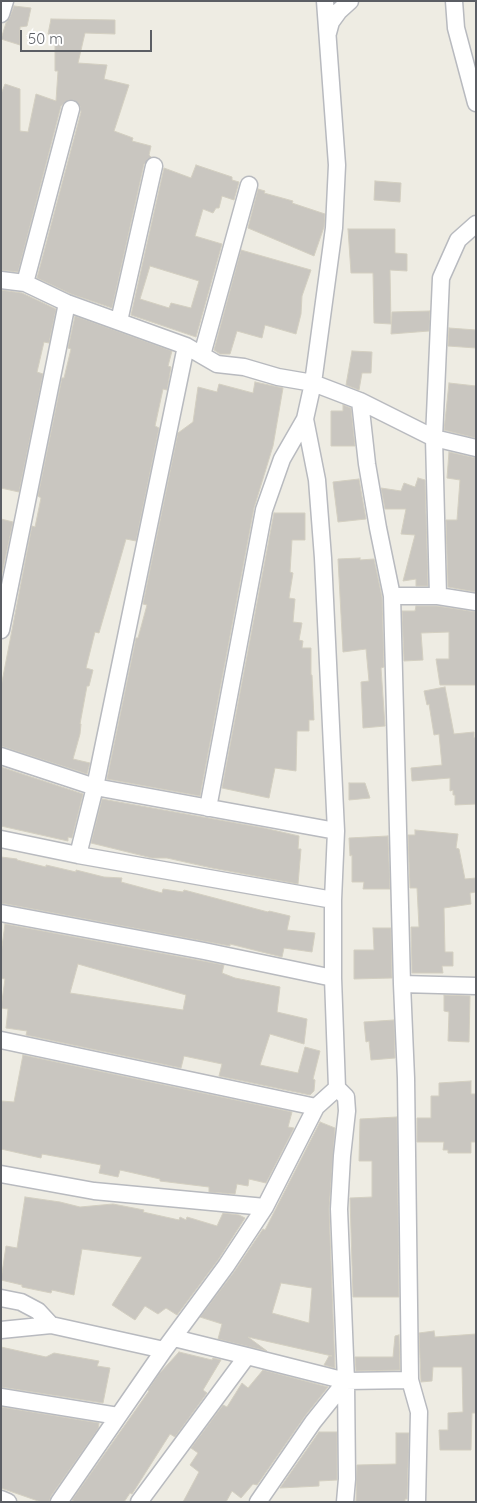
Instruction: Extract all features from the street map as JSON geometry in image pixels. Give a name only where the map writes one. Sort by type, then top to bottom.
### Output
[{"type":"street","points":[[1,14],[5,1]]},
{"type":"street","points":[[208,808],[264,510],[282,459],[305,419],[313,383],[334,228],[336,165],[325,1]]},
{"type":"street","points":[[327,35],[331,22],[350,1]]},
{"type":"street","points":[[454,1],[456,28],[476,103]]},
{"type":"street","points":[[25,283],[71,109]]},
{"type":"street","points":[[119,321],[154,166]]},
{"type":"street","points":[[202,356],[249,185]]},
{"type":"street","points":[[438,596],[434,438],[441,278],[458,240],[476,224]]},
{"type":"street","points":[[1,281],[25,283],[67,303],[186,346],[217,364],[244,367],[278,377],[313,383],[360,401],[434,438],[476,448]]},
{"type":"street","points":[[1,630],[67,303]]},
{"type":"street","points":[[78,855],[95,787],[186,346]]},
{"type":"street","points":[[360,401],[366,464],[392,596],[406,1078],[410,1380],[419,1412],[417,1502]]},
{"type":"street","points":[[305,419],[317,480],[323,558],[336,831],[333,900],[333,978],[337,1088],[346,1097],[347,1111],[341,1163],[340,1209],[346,1381],[347,1479],[345,1502]]},
{"type":"street","points":[[392,596],[438,596],[476,602]]},
{"type":"street","points":[[1,756],[95,787],[336,831]]},
{"type":"street","points":[[1,839],[78,855],[333,900]]},
{"type":"street","points":[[1,913],[185,947],[333,978]]},
{"type":"street","points":[[402,984],[476,986]]},
{"type":"street","points":[[1,1040],[316,1107]]},
{"type":"street","points":[[59,1502],[118,1416],[226,1266],[264,1207],[316,1107],[337,1088]]},
{"type":"street","points":[[1,1174],[94,1191],[264,1207]]},
{"type":"street","points":[[1,1298],[21,1302],[38,1311],[51,1324]]},
{"type":"street","points":[[1,1330],[51,1324],[247,1356],[346,1381],[410,1380]]},
{"type":"street","points":[[139,1502],[247,1356]]},
{"type":"street","points":[[258,1502],[313,1422],[346,1381]]},
{"type":"street","points":[[1,1397],[118,1416]]},
{"type":"street","points":[[1,1500],[8,1502]]},
{"type":"building","points":[[14,6],[31,8],[27,26],[20,27],[20,45],[1,39]]},
{"type":"building","points":[[51,19],[115,20],[115,34],[85,33],[78,63],[107,65],[104,79],[129,85],[114,131],[133,138],[132,141],[151,146],[149,155],[151,157],[144,164],[112,308],[71,294],[37,278],[81,112],[80,106],[74,100],[68,100],[61,106],[18,272],[1,270],[1,94],[5,84],[20,89],[20,131],[28,132],[36,94],[56,101],[58,71],[55,71],[55,35],[48,34]]},
{"type":"building","points":[[196,165],[232,177],[232,180],[239,182],[234,200],[222,196],[219,208],[216,208],[213,213],[203,209],[195,236],[222,244],[196,337],[131,315],[164,168],[191,178]],"holes":[[[150,266],[199,281],[191,308],[171,303],[169,308],[140,299]]]},
{"type":"building","points":[[375,181],[401,183],[400,202],[374,200]]},
{"type":"building","points":[[258,189],[265,191],[264,193],[293,201],[292,203],[325,214],[324,227],[314,256],[248,228]]},
{"type":"building","points":[[348,229],[395,229],[395,253],[407,254],[407,271],[390,270],[391,324],[374,323],[373,273],[351,273]]},
{"type":"building","points":[[241,250],[311,270],[302,296],[301,314],[296,334],[265,325],[262,338],[237,331],[230,354],[220,354],[214,350]]},
{"type":"building","points":[[1,290],[22,293],[56,309],[49,343],[44,342],[37,372],[43,374],[19,492],[1,488]]},
{"type":"building","points":[[430,311],[429,331],[391,334],[392,312]]},
{"type":"building","points":[[75,316],[172,351],[168,366],[171,367],[167,390],[163,389],[155,426],[159,428],[136,541],[126,539],[99,633],[95,632],[86,668],[93,670],[89,686],[87,686],[80,734],[73,759],[90,763],[87,774],[1,746],[1,687],[32,526],[35,527],[41,498],[38,496],[62,378],[64,378],[71,349],[68,348]]},
{"type":"building","points":[[449,328],[476,330],[476,348],[448,346]]},
{"type":"building","points":[[352,351],[372,352],[371,373],[362,373],[359,390],[346,385]]},
{"type":"building","points":[[255,382],[283,388],[273,446],[254,508],[200,796],[107,779],[136,638],[138,638],[147,605],[143,604],[178,433],[193,422],[198,387],[217,392],[219,384],[253,393]]},
{"type":"building","points":[[449,383],[476,386],[476,438],[444,430]]},
{"type":"building","points":[[343,405],[351,408],[355,446],[331,446],[331,411],[343,411]]},
{"type":"building","points":[[449,452],[476,458],[476,592],[448,587],[446,520],[457,520],[460,480],[447,478]]},
{"type":"building","points":[[418,478],[425,480],[428,586],[416,586],[416,579],[403,581],[415,535],[401,534],[406,509],[385,509],[381,488],[401,491],[404,483],[415,487]]},
{"type":"building","points":[[359,479],[366,519],[338,522],[333,482]]},
{"type":"building","points":[[274,513],[305,513],[305,540],[292,540],[290,572],[293,573],[289,598],[295,599],[293,622],[302,623],[299,640],[303,641],[302,648],[311,648],[314,720],[309,720],[309,731],[297,731],[296,771],[275,768],[269,798],[222,788]]},
{"type":"building","points":[[1,519],[13,522],[1,578]]},
{"type":"building","points":[[360,558],[360,560],[374,559],[382,597],[384,667],[381,668],[385,726],[363,728],[361,682],[369,681],[366,649],[343,652],[338,559]]},
{"type":"building","points":[[416,606],[437,606],[476,612],[476,685],[440,685],[436,659],[449,659],[449,632],[421,633],[423,660],[404,661],[402,611],[415,611]]},
{"type":"building","points":[[445,687],[454,734],[474,732],[474,738],[476,737],[476,804],[455,805],[455,795],[453,795],[453,790],[450,791],[450,778],[412,781],[411,768],[442,765],[439,734],[434,735],[429,704],[427,705],[424,691]]},
{"type":"building","points":[[1,767],[83,794],[72,838],[68,837],[68,841],[1,826]]},
{"type":"building","points":[[349,783],[365,783],[370,798],[349,800]]},
{"type":"building","points":[[102,799],[299,836],[298,849],[301,849],[298,884],[167,858],[152,858],[91,843]]},
{"type":"building","points":[[415,830],[458,834],[456,848],[459,849],[465,879],[476,878],[476,892],[470,893],[471,904],[444,908],[445,952],[453,952],[453,966],[442,966],[443,973],[412,973],[411,927],[419,927],[417,888],[410,888],[408,835],[415,835]]},
{"type":"building","points":[[388,836],[390,889],[363,889],[364,882],[352,882],[352,855],[350,856],[349,838]]},
{"type":"building","points":[[1,857],[17,859],[46,867],[46,865],[104,877],[122,878],[121,882],[162,893],[163,889],[183,892],[184,890],[290,916],[287,930],[315,933],[312,952],[284,948],[282,957],[230,944],[230,946],[1,903]]},
{"type":"building","points":[[5,924],[224,965],[222,973],[235,978],[280,987],[277,1012],[307,1019],[304,1044],[270,1034],[260,1065],[298,1073],[305,1047],[320,1051],[313,1079],[315,1080],[314,1091],[310,1095],[219,1076],[222,1064],[184,1056],[181,1068],[26,1035],[27,1031],[6,1028],[8,1009],[1,1008],[5,979],[1,978],[1,954]],"holes":[[[78,964],[186,995],[183,1010],[70,993]]]},
{"type":"building","points":[[373,928],[391,928],[392,978],[354,979],[354,950],[374,950]]},
{"type":"building","points":[[444,995],[470,996],[469,1042],[448,1041],[449,1012],[444,1011]]},
{"type":"building","points":[[394,1020],[395,1058],[371,1060],[369,1041],[366,1042],[364,1022]]},
{"type":"building","points":[[23,1055],[292,1112],[288,1127],[294,1128],[266,1183],[249,1179],[248,1186],[237,1184],[235,1194],[209,1192],[209,1187],[160,1181],[160,1179],[120,1170],[118,1177],[99,1173],[101,1165],[42,1154],[41,1158],[1,1149],[1,1101],[14,1102]]},
{"type":"building","points":[[471,1081],[471,1094],[476,1094],[476,1142],[471,1142],[471,1153],[448,1153],[448,1150],[443,1150],[444,1142],[417,1142],[417,1118],[431,1118],[431,1096],[439,1096],[439,1083]]},
{"type":"building","points":[[397,1117],[399,1297],[353,1297],[350,1198],[372,1197],[372,1161],[359,1161],[360,1119]]},
{"type":"building","points":[[320,1122],[335,1128],[329,1209],[335,1368],[324,1365],[329,1356],[332,1356],[248,1337],[267,1351],[218,1339],[222,1324],[200,1317],[263,1229],[265,1230]],"holes":[[[281,1283],[312,1288],[309,1323],[272,1313]]]},
{"type":"building","points":[[25,1197],[80,1207],[113,1204],[179,1220],[180,1217],[186,1220],[187,1217],[217,1226],[223,1213],[239,1215],[245,1218],[218,1260],[177,1315],[166,1308],[158,1314],[145,1306],[135,1320],[112,1305],[142,1257],[82,1249],[74,1295],[52,1290],[51,1293],[1,1280],[6,1246],[17,1248]]},
{"type":"building","points":[[434,1331],[435,1337],[476,1334],[476,1413],[472,1413],[471,1450],[440,1450],[439,1430],[448,1430],[448,1413],[463,1412],[462,1367],[433,1367],[432,1381],[421,1382],[419,1333]]},
{"type":"building","points":[[399,1335],[400,1370],[356,1371],[355,1357],[393,1357],[395,1336]]},
{"type":"building","points":[[1,1347],[46,1357],[54,1353],[99,1361],[97,1366],[110,1368],[103,1403],[1,1387]]},
{"type":"building","points":[[179,1352],[212,1360],[213,1358],[221,1360],[203,1390],[207,1393],[175,1437],[170,1434],[132,1494],[130,1493],[124,1502],[75,1502],[72,1500],[159,1374]]},
{"type":"building","points":[[263,1370],[328,1387],[305,1416],[257,1485],[253,1484],[241,1498],[232,1491],[226,1502],[183,1502],[199,1472],[190,1465],[198,1453],[191,1448],[223,1405],[227,1407],[242,1383],[248,1388]]},
{"type":"building","points":[[1,1407],[99,1423],[98,1429],[51,1496],[49,1502],[41,1502],[1,1488]]},
{"type":"building","points":[[319,1432],[337,1432],[337,1480],[319,1481],[319,1486],[280,1488]]},
{"type":"building","points":[[396,1433],[409,1433],[407,1499],[405,1499],[405,1502],[356,1502],[357,1465],[396,1464]]}]
